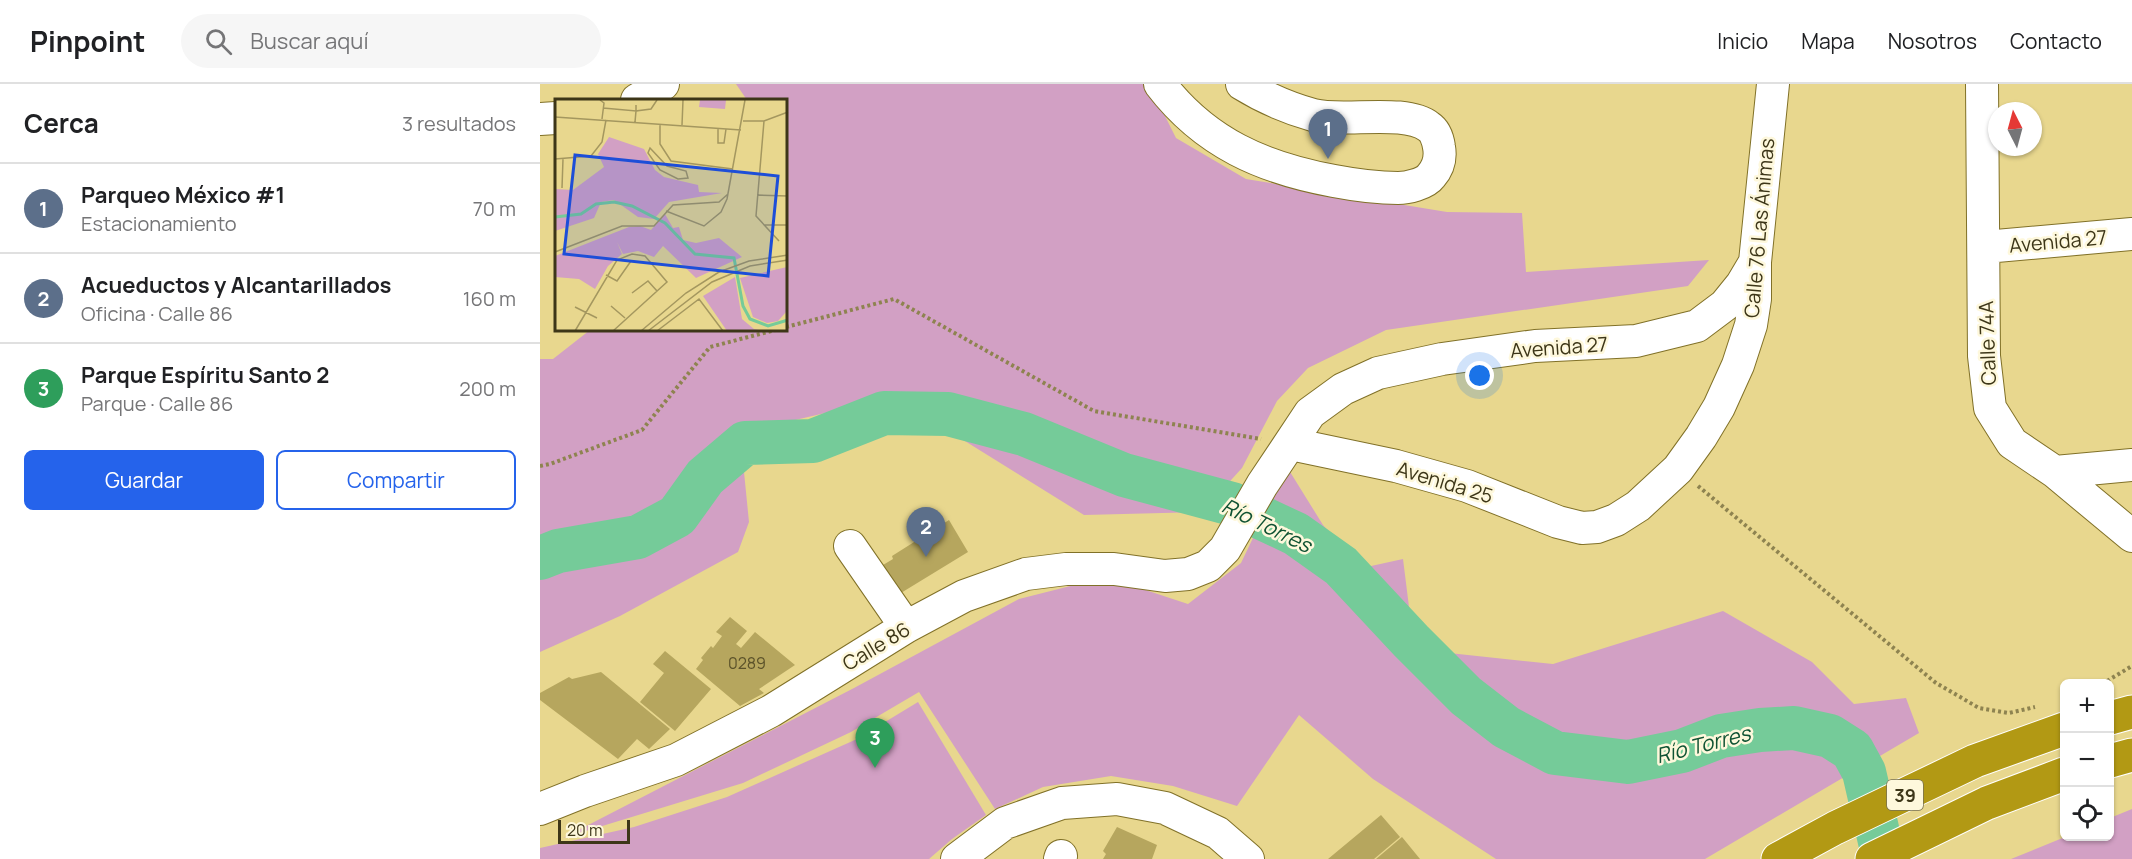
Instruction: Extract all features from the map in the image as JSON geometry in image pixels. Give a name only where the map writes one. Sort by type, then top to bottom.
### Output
[{"type":"highway","points":[[2114,717],[2132,712]]},
{"type":"highway","name":"39","points":[[1778,859],[1835,828],[1974,761],[2060,730]]},
{"type":"highway","points":[[2114,760],[2132,755]]},
{"type":"highway","name":"39","points":[[1872,859],[1987,803],[2060,776]]},
{"type":"street","points":[[640,99],[663,84]]},
{"type":"street","points":[[1160,84],[1175,103],[1211,134],[1254,160],[1308,176],[1356,185],[1400,188],[1429,179],[1438,167],[1440,151],[1431,127],[1417,121],[1394,118],[1314,115],[1257,88]]},
{"type":"street","name":"Calle 76 Las Ánimas","points":[[1597,527],[1616,520],[1638,506],[1678,469],[1719,407],[1738,366],[1751,325],[1755,299],[1755,262],[1773,84]]},
{"type":"street","name":"Calle 74A","points":[[1982,84],[1984,356],[1990,408],[2012,443],[2055,472],[2132,536]]},
{"type":"street","points":[[540,119],[555,118]]},
{"type":"street","name":"Avenida 27","points":[[1984,247],[2132,234]]},
{"type":"street","name":"Avenida 27","points":[[1262,485],[1310,413],[1342,389],[1378,373],[1442,359],[1535,346],[1636,341],[1697,326],[1725,305],[1742,284],[1755,262]]},
{"type":"street","name":"Avenida 25","points":[[1291,444],[1406,469],[1467,486],[1558,522],[1582,528],[1597,527]]},
{"type":"street","points":[[2055,472],[2132,465]]},
{"type":"street","name":"Calle 86","points":[[540,809],[676,760],[771,711],[906,627],[964,596],[1026,574],[1066,569],[1114,569],[1165,576],[1188,574],[1209,566],[1225,549],[1262,485]]},
{"type":"street","points":[[850,546],[906,627]]},
{"type":"street","points":[[957,859],[1005,823],[1062,803],[1117,799],[1165,808],[1218,833],[1248,859]]},
{"type":"path","points":[[788,326],[894,299],[1094,411],[1291,444]]},
{"type":"path","points":[[540,466],[642,430],[710,347],[767,332]]},
{"type":"path","points":[[1678,469],[1936,683],[1979,708],[2009,713],[2038,706]]},
{"type":"path","points":[[2110,679],[2132,666]]},
{"type":"shaded area","points":[[736,84],[1149,84],[1176,138],[1246,179],[1447,212],[1522,213],[1526,272],[1709,260],[1688,286],[1386,330],[1308,368],[1277,401],[1242,468],[1202,512],[1084,515],[952,433],[881,400],[778,424],[743,462],[749,522],[738,552],[620,616],[540,652],[540,359],[553,359],[587,332],[788,332],[788,99],[746,99]]},
{"type":"shaded area","points":[[1287,467],[1323,525],[1362,568],[1403,559],[1410,615],[1449,653],[1553,664],[1723,611],[1812,662],[1854,704],[1906,698],[1919,733],[1705,859],[1496,859],[1373,779],[1299,715],[1237,806],[1173,786],[1111,776],[1043,787],[995,809],[919,692],[851,732],[743,783],[563,838],[854,688],[1019,599],[1106,577],[1188,604],[1241,563]]},
{"type":"shaded area","points":[[918,702],[986,815],[929,859],[540,859],[540,848],[634,827],[727,797],[857,739]]},
{"type":"shaded area","points":[[2132,809],[2132,859],[2011,859],[2060,839],[2060,841],[2114,841],[2114,816]]},
{"type":"building","points":[[949,520],[968,552],[896,596],[878,568],[893,559],[892,556]]},
{"type":"building","points":[[730,617],[747,631],[736,644],[741,648],[755,632],[795,665],[759,689],[764,693],[740,706],[696,669],[703,660],[701,658],[722,636],[716,632]]},
{"type":"building","points":[[665,651],[711,689],[675,731],[640,702],[664,673],[653,664]]},
{"type":"building","points":[[601,672],[670,729],[649,749],[637,739],[618,759],[540,700],[540,693],[569,677],[572,679]]},
{"type":"building","points":[[1381,815],[1400,837],[1374,859],[1328,859]]},
{"type":"building","points":[[1117,827],[1157,845],[1152,859],[1103,859],[1106,854],[1103,851]]},
{"type":"building","points":[[1402,837],[1420,859],[1376,859]]},
{"type":"waterway","name":"Río Torres","points":[[540,558],[558,551],[638,537],[677,516],[705,477],[745,443],[813,441],[884,413],[948,414],[1024,434],[1124,475],[1232,504],[1296,534],[1341,566],[1466,696],[1506,727],[1555,753],[1628,762],[1682,751],[1721,736],[1760,730],[1794,728],[1830,736],[1852,750],[1864,772],[1884,859]]},
{"type":"place","name":"Parqueo México #1","points":[[1328,159]]},
{"type":"place","name":"Acueductos y Alcantarillados","points":[[926,557]]},
{"type":"place","name":"Parque Espíritu Santo 2","points":[[875,768]]}]
